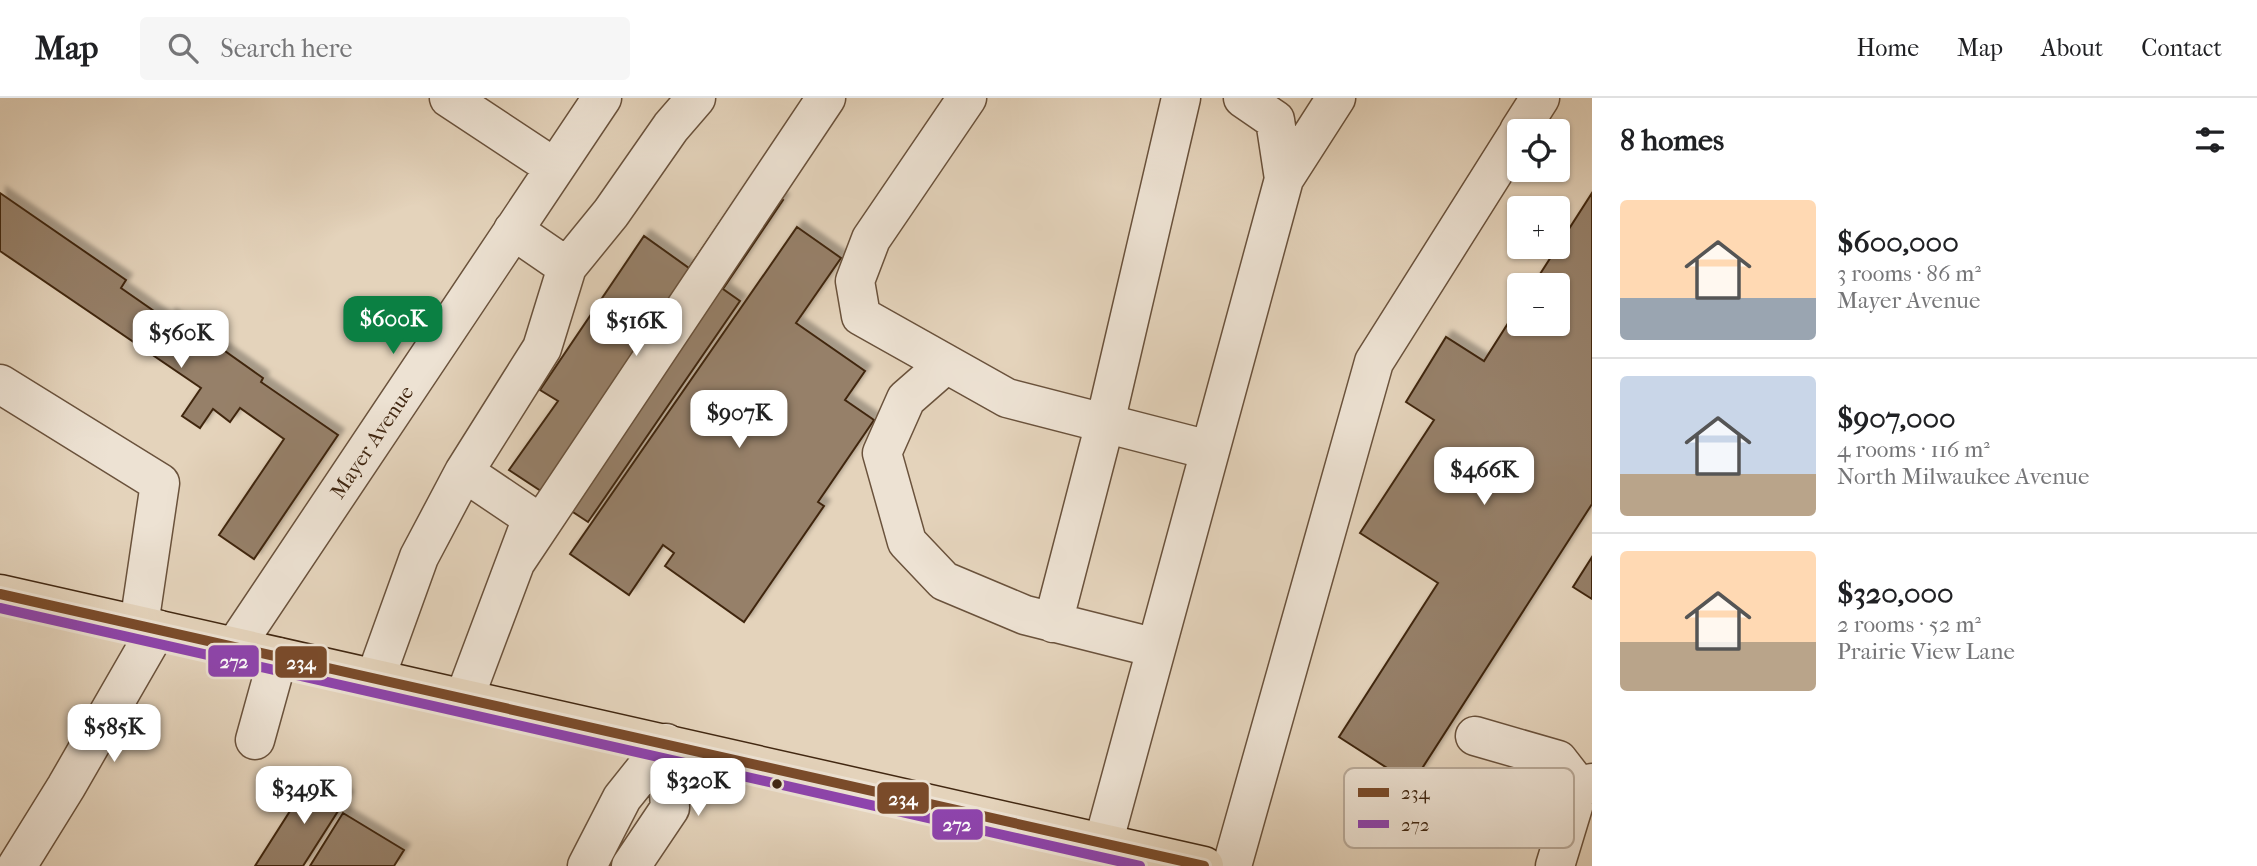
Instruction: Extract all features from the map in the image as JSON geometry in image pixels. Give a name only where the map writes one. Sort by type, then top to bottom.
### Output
[{"type":"main road","points":[[0,594],[1203,866]]},
{"type":"street","points":[[449,98],[555,169]]},
{"type":"street","name":"Mayer Avenue","points":[[234,648],[602,98]]},
{"type":"street","points":[[375,679],[419,557],[464,472],[542,348],[568,267],[591,212],[669,98]]},
{"type":"street","points":[[568,267],[611,213],[671,127],[696,98]]},
{"type":"street","points":[[517,560],[826,98]]},
{"type":"street","points":[[967,98],[871,239],[855,281],[861,316],[1007,398],[1209,450]]},
{"type":"street","points":[[1054,623],[1105,423],[1181,98]]},
{"type":"street","points":[[1243,98],[1275,120],[1284,178]]},
{"type":"street","points":[[1103,844],[1284,178],[1336,98]]},
{"type":"street","points":[[1527,119],[1540,98]]},
{"type":"street","points":[[1232,866],[1374,362],[1507,151]]},
{"type":"street","points":[[513,230],[568,267]]},
{"type":"street","points":[[946,364],[906,399],[882,453],[907,542],[944,581],[1025,615],[1156,648]]},
{"type":"street","points":[[0,383],[160,483],[148,627],[66,787],[17,866]]},
{"type":"street","points":[[464,472],[531,518],[464,699]]},
{"type":"street","points":[[254,740],[278,657]]},
{"type":"street","points":[[1475,736],[1558,760],[1567,768]]},
{"type":"street","points":[[587,866],[622,798],[666,743]]},
{"type":"street","points":[[631,866],[670,808],[666,743]]},
{"type":"street","points":[[1574,816],[1586,785]]},
{"type":"street","points":[[1555,866],[1562,848]]},
{"type":"building","points":[[750,178],[783,200],[723,289],[740,301],[588,522],[509,470],[558,401],[540,390],[644,236],[689,268]]},
{"type":"building","points":[[0,193],[126,280],[121,288],[167,320],[170,315],[184,324],[181,328],[219,354],[222,349],[263,378],[261,382],[338,435],[254,559],[219,535],[284,439],[240,408],[230,422],[213,409],[200,428],[182,416],[201,388],[0,251]]},
{"type":"building","points":[[1592,193],[1592,504],[1422,768],[1387,768],[1339,737],[1438,583],[1360,533],[1434,420],[1406,402],[1446,337],[1484,361],[1507,325],[1507,336],[1570,336],[1570,273],[1541,273],[1550,259],[1570,259],[1570,227]]},
{"type":"building","points":[[797,227],[841,258],[796,323],[865,371],[845,400],[874,420],[818,502],[824,506],[744,622],[665,566],[674,553],[663,545],[629,595],[570,554]]},
{"type":"building","points":[[1592,557],[1592,599],[1573,587]]},
{"type":"building","points":[[313,775],[347,797],[303,866],[255,866]]},
{"type":"building","points":[[343,813],[404,850],[394,866],[310,866]]},
{"type":"transit line","name":"234","points":[[0,594],[1204,866]]},
{"type":"transit line","name":"272","points":[[0,608],[1140,866]]}]
